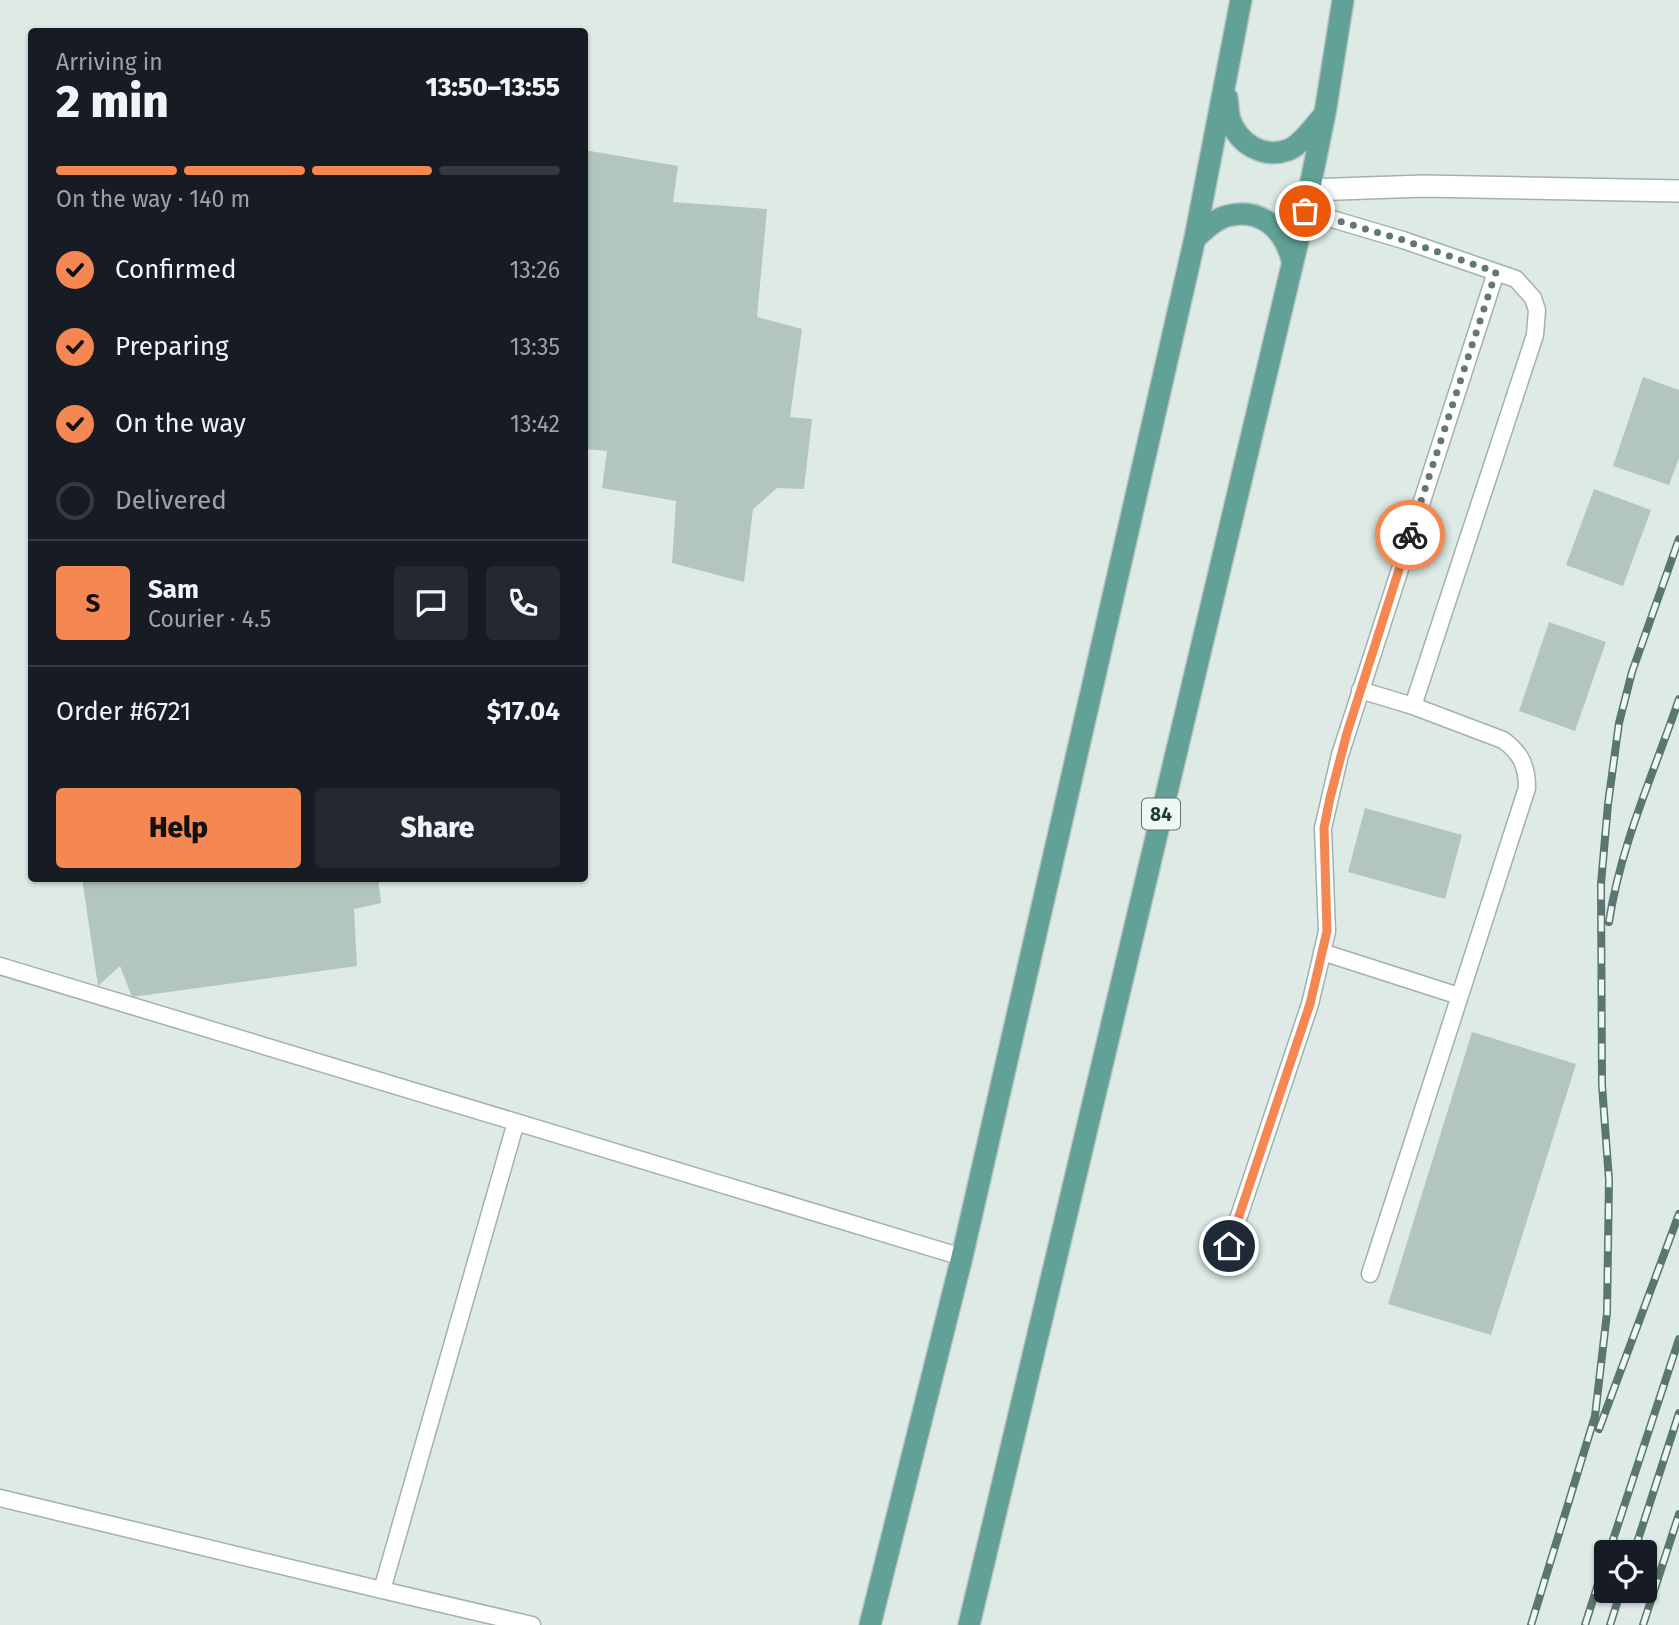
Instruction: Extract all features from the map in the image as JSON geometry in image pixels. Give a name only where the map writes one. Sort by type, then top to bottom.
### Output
[{"type":"main road","points":[[870,1625],[962,1257],[1195,238],[1241,0]]},
{"type":"main road","name":"84","points":[[969,1625],[1307,201],[1325,113],[1343,0]]},
{"type":"main road","points":[[1225,85],[1230,120],[1242,141],[1264,153],[1289,150],[1325,113]]},
{"type":"main road","points":[[1195,238],[1214,222],[1228,216],[1250,215],[1281,231],[1288,243],[1292,260]]},
{"type":"street","points":[[1307,201],[1423,186],[1679,191]]},
{"type":"lane","points":[[1307,201],[1403,240],[1516,279],[1533,298],[1537,310],[1535,335],[1413,706]]},
{"type":"lane","points":[[1229,1246],[1310,1004],[1327,931],[1324,828],[1340,755],[1496,272]]},
{"type":"lane","points":[[1360,690],[1413,706],[1503,740],[1515,749],[1527,774],[1527,788],[1370,1274]]},
{"type":"lane","points":[[1322,952],[1459,996]]},
{"type":"lane","points":[[0,967],[962,1257]]},
{"type":"lane","points":[[382,1590],[516,1122]]},
{"type":"lane","points":[[0,1498],[532,1625]]},
{"type":"building","points":[[588,151],[678,166],[673,202],[767,209],[757,317],[802,329],[790,417],[812,419],[804,489],[777,488],[753,509],[744,582],[672,563],[676,501],[602,488],[607,451],[588,449]]},
{"type":"building","points":[[1643,377],[1679,390],[1679,458],[1669,485],[1613,466]]},
{"type":"building","points":[[1594,489],[1651,510],[1623,586],[1566,565]]},
{"type":"building","points":[[1549,622],[1606,642],[1575,731],[1519,711]]},
{"type":"building","points":[[1365,808],[1462,835],[1445,899],[1348,872]]},
{"type":"building","points":[[83,882],[378,882],[381,903],[354,909],[357,966],[132,997],[120,966],[98,986]]},
{"type":"building","points":[[1472,1032],[1576,1064],[1491,1335],[1388,1304]]},
{"type":"railway","points":[[1531,1625],[1595,1416],[1607,1313],[1609,1180],[1602,1085],[1601,884],[1608,804],[1619,723],[1632,672],[1679,539]]},
{"type":"railway","points":[[1609,922],[1621,864],[1679,699]]},
{"type":"railway","points":[[1599,1429],[1679,1214]]},
{"type":"railway","points":[[1613,1540],[1679,1339]]},
{"type":"railway","points":[[1638,1540],[1679,1413]]},
{"type":"railway","points":[[1643,1625],[1679,1514]]},
{"type":"railway","points":[[1585,1625],[1594,1597]]},
{"type":"railway","points":[[1610,1625],[1617,1603]]},
{"type":"way so far","points":[[1305,211],[1403,240],[1496,272],[1410,535]]},
{"type":"route","points":[[1229,1246],[1310,1004],[1327,931],[1324,828],[1330,798],[1340,755],[1410,535]]}]
